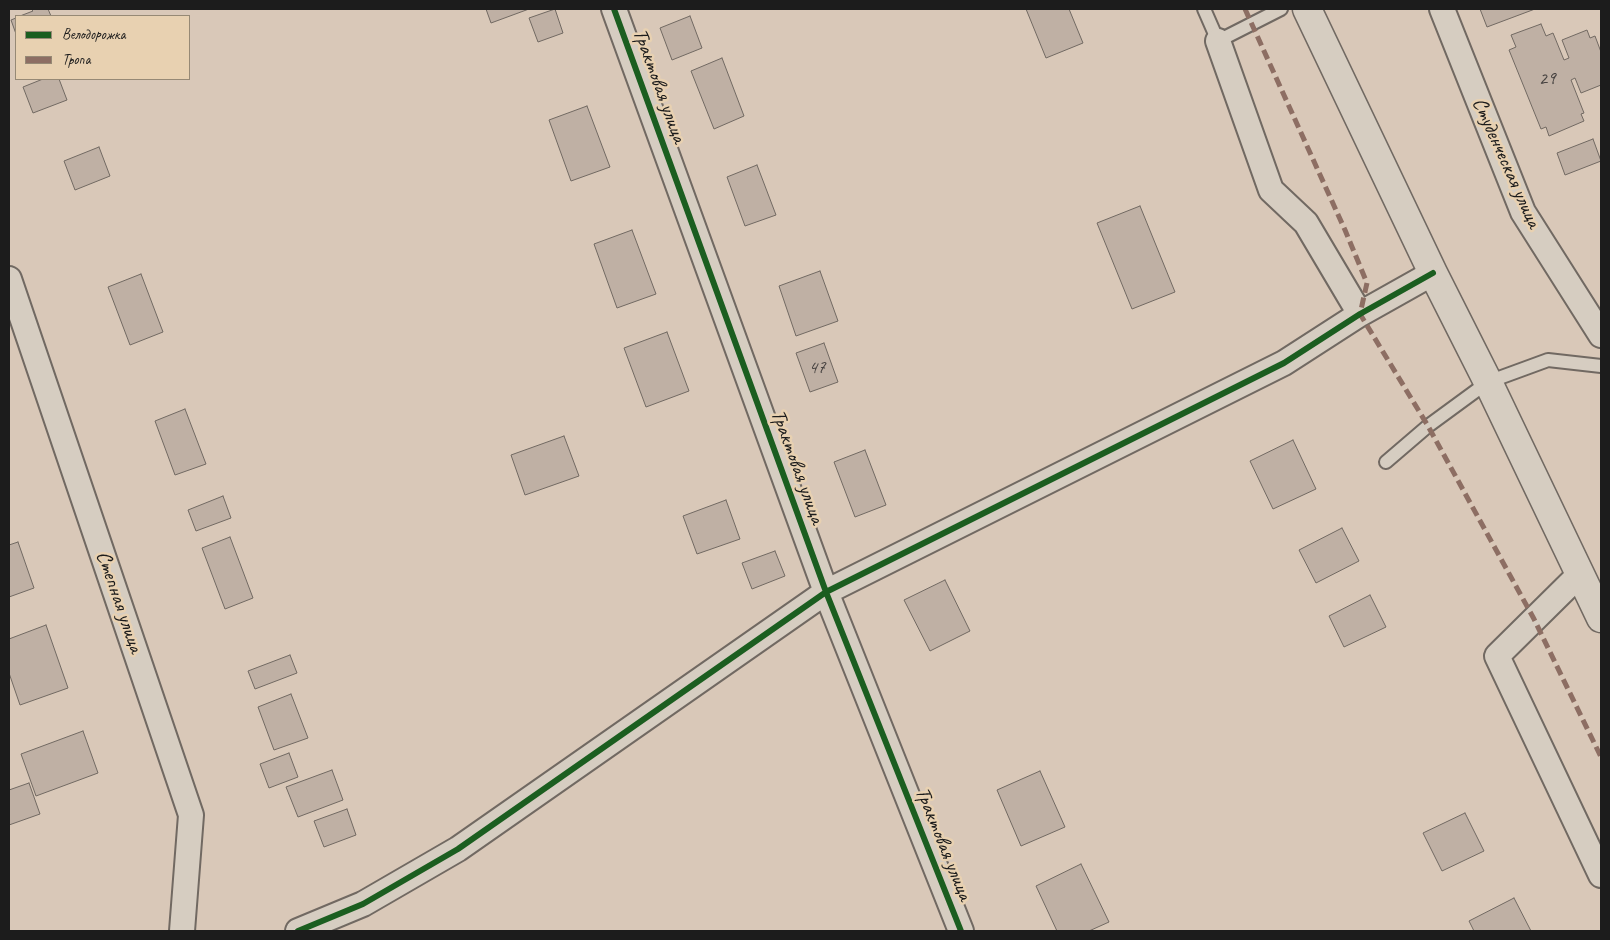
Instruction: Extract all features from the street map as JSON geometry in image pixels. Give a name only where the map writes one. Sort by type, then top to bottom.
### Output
[{"type":"main road","points":[[1307,9],[1601,618]]},
{"type":"street","name":"Трактовая улица","points":[[614,9],[826,592],[961,931]]},
{"type":"street","name":"Студенческая улица","points":[[1442,9],[1523,212],[1601,335]]},
{"type":"street","points":[[1218,41],[1271,190],[1306,223],[1360,314]]},
{"type":"street","points":[[298,931],[363,904],[458,849],[826,592],[1284,363],[1360,314],[1433,273]]},
{"type":"street","name":"Степная улица","points":[[9,279],[191,815],[182,931]]},
{"type":"street","points":[[1580,574],[1497,656],[1601,875]]},
{"type":"lane","points":[[1204,9],[1218,41],[1281,9]]},
{"type":"lane","points":[[1386,462],[1428,426],[1488,382],[1548,360],[1601,366]]},
{"type":"building","points":[[31,9],[48,9],[51,15],[23,15],[33,11]]},
{"type":"building","points":[[486,9],[529,9],[491,23]]},
{"type":"building","points":[[555,9],[563,33],[538,42],[529,18]]},
{"type":"building","points":[[1026,9],[1069,9],[1083,43],[1046,58]]},
{"type":"building","points":[[1480,9],[1535,9],[1487,27]]},
{"type":"building","points":[[690,16],[702,48],[672,60],[660,28]]},
{"type":"building","points":[[15,18],[15,31],[11,20]]},
{"type":"building","points":[[1541,24],[1546,36],[1553,33],[1564,60],[1569,58],[1562,40],[1587,30],[1590,38],[1595,36],[1601,52],[1601,85],[1581,93],[1575,78],[1571,80],[1584,113],[1581,114],[1584,121],[1549,136],[1546,127],[1541,129],[1509,50],[1516,47],[1511,35]]},
{"type":"building","points":[[722,58],[744,116],[714,129],[691,71]]},
{"type":"building","points":[[40,80],[59,80],[67,100],[33,113],[23,87]]},
{"type":"building","points":[[587,106],[610,167],[571,181],[549,120]]},
{"type":"building","points":[[1593,139],[1601,161],[1565,175],[1557,153]]},
{"type":"building","points":[[99,147],[110,176],[75,190],[64,161]]},
{"type":"building","points":[[757,165],[776,215],[745,226],[727,177]]},
{"type":"building","points":[[1140,206],[1175,292],[1132,309],[1097,223]]},
{"type":"building","points":[[632,230],[656,294],[617,308],[594,244]]},
{"type":"building","points":[[820,271],[838,321],[796,336],[779,286]]},
{"type":"building","points":[[141,274],[163,332],[130,345],[108,287]]},
{"type":"building","points":[[667,332],[689,391],[646,407],[624,348]]},
{"type":"building","points":[[824,343],[838,382],[810,392],[796,353]]},
{"type":"building","points":[[185,409],[206,464],[175,475],[155,421]]},
{"type":"building","points":[[564,436],[579,476],[525,495],[511,455]]},
{"type":"building","points":[[1293,440],[1316,489],[1273,509],[1250,461]]},
{"type":"building","points":[[865,450],[886,505],[855,517],[834,462]]},
{"type":"building","points":[[223,496],[231,518],[196,531],[188,510]]},
{"type":"building","points":[[726,500],[740,539],[697,554],[683,516]]},
{"type":"building","points":[[1342,528],[1359,561],[1316,583],[1299,550]]},
{"type":"building","points":[[230,537],[253,598],[225,609],[202,548]]},
{"type":"building","points":[[18,542],[34,588],[9,597],[9,545]]},
{"type":"building","points":[[775,551],[785,576],[752,589],[742,563]]},
{"type":"building","points":[[945,580],[970,631],[930,651],[904,600]]},
{"type":"building","points":[[1370,595],[1386,627],[1344,647],[1329,616]]},
{"type":"building","points":[[46,625],[68,688],[20,705],[9,673],[9,639]]},
{"type":"building","points":[[290,655],[297,673],[255,689],[248,671]]},
{"type":"building","points":[[291,694],[308,738],[274,750],[258,707]]},
{"type":"building","points":[[83,731],[98,773],[36,796],[21,754]]},
{"type":"building","points":[[289,753],[298,777],[269,788],[260,764]]},
{"type":"building","points":[[332,770],[343,800],[298,817],[286,787]]},
{"type":"building","points":[[1040,771],[1065,827],[1021,846],[997,790]]},
{"type":"building","points":[[29,783],[40,814],[9,825],[9,790]]},
{"type":"building","points":[[347,809],[356,835],[324,847],[314,821]]},
{"type":"building","points":[[1465,813],[1484,851],[1442,871],[1423,833]]},
{"type":"building","points":[[1081,864],[1109,922],[1089,931],[1057,931],[1036,886]]},
{"type":"building","points":[[1514,898],[1531,931],[1474,931],[1469,921]]},
{"type":"marked path","points":[[1245,9],[1367,283],[1360,314],[1428,426],[1534,619],[1601,757]]},
{"type":"cycle path","points":[[614,9],[826,592],[961,931]]},
{"type":"cycle path","points":[[298,931],[363,904],[458,849],[826,592],[1284,363],[1360,314],[1433,273]]}]
